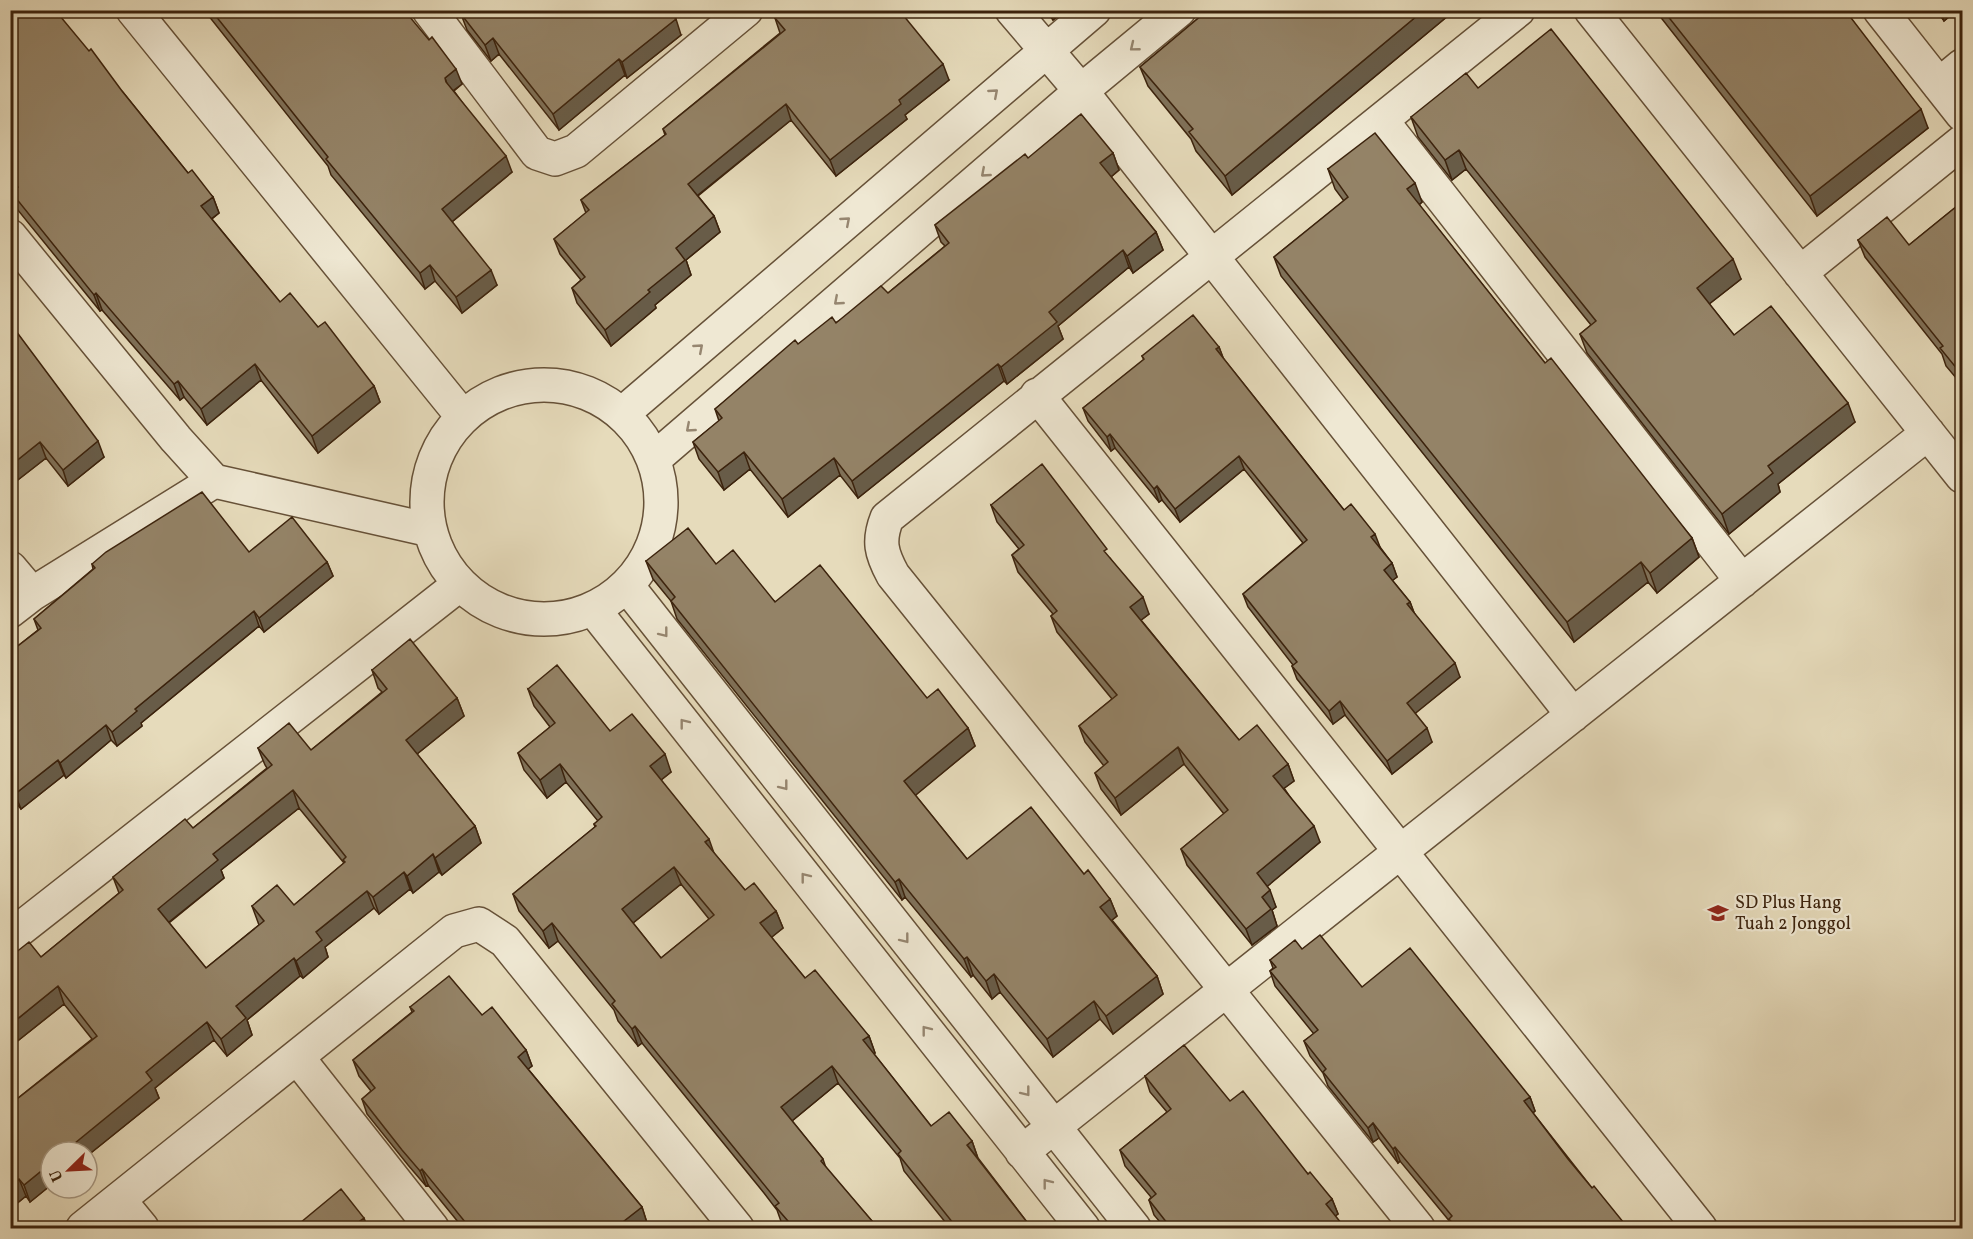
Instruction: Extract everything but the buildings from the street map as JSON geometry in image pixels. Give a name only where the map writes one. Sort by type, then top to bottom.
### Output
[{"type":"street","points":[[133,10],[463,417]]},
{"type":"street","points":[[429,10],[537,153],[555,159],[576,151],[733,14]]},
{"type":"street","points":[[1012,10],[1081,91],[1573,714]]},
{"type":"street","points":[[622,414],[1094,10]]},
{"type":"street","points":[[654,459],[1081,91],[1179,10]]},
{"type":"street","points":[[1418,1228],[893,575],[881,555],[880,536],[887,518],[1518,10]]},
{"type":"street","points":[[1591,10],[1962,477]]},
{"type":"street","points":[[1880,10],[1951,76],[1962,114]]},
{"type":"street","points":[[1382,121],[1742,581]]},
{"type":"street","points":[[1800,273],[1962,142]]},
{"type":"street","points":[[10,236],[176,439],[214,481],[430,530]]},
{"type":"street","points":[[542,384],[580,390],[599,397],[622,414],[654,459],[662,493],[660,527],[648,559],[628,587],[594,610],[571,618],[547,620],[523,618],[500,611],[479,600],[460,584],[442,559],[430,530],[427,499],[431,469],[444,441],[463,417],[487,399],[514,388],[542,384]]},
{"type":"street","points":[[1037,395],[1700,1228]]},
{"type":"street","points":[[1022,1152],[1928,433]]},
{"type":"street","points":[[10,568],[21,603],[214,481]]},
{"type":"street","points":[[10,937],[460,584]]},
{"type":"street","points":[[628,587],[1134,1228]]},
{"type":"street","points":[[594,610],[1083,1228]]},
{"type":"street","points":[[83,1228],[454,931],[479,924],[505,941],[737,1228]]},
{"type":"street","points":[[297,1057],[432,1228]]},
{"type":"street","points":[[119,1200],[142,1228]]},
{"type":"place","name":"SD Plus Hang Tuah 2 Jonggol","points":[[1718,913]]}]
